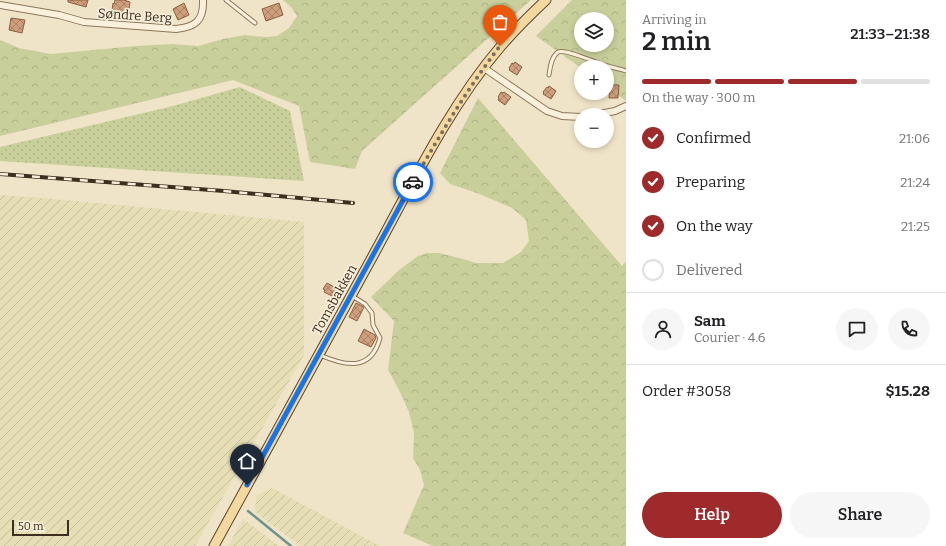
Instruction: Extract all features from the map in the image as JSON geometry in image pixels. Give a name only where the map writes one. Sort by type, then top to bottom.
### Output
[{"type":"main road","name":"Tomsbakken","points":[[214,546],[434,144],[484,68],[516,29],[546,0]]},
{"type":"street","name":"Søndre Berg","points":[[0,5],[59,15],[84,22],[176,29],[187,28],[196,24],[203,8],[203,0]]},
{"type":"street","points":[[484,68],[547,111],[562,116],[574,117]]},
{"type":"street","points":[[614,111],[626,106]]},
{"type":"lane","points":[[226,0],[255,23]]},
{"type":"lane","points":[[549,75],[553,58],[558,52],[563,51],[584,57],[608,67],[626,71]]},
{"type":"lane","points":[[318,355],[342,363],[359,363],[365,361],[375,350],[380,338],[373,325],[372,313],[365,304],[351,295]]},
{"type":"shaded area","points":[[0,195],[304,222],[304,355],[195,546],[0,546]]},
{"type":"shaded area","points":[[272,488],[380,546],[300,546],[255,512],[256,496]]},
{"type":"shaded area","points":[[243,519],[279,546],[228,546]]},
{"type":"green space","points":[[283,0],[531,0],[362,151],[355,169],[310,162],[299,106],[233,80],[0,136],[0,40],[19,48],[51,54],[136,46],[173,44],[198,46],[245,35],[264,37],[277,36],[289,28],[297,16],[291,7]]},
{"type":"green space","points":[[572,0],[626,0],[626,101],[614,92],[614,60],[574,60],[574,63],[536,36]]},
{"type":"green space","points":[[240,87],[290,111],[304,181],[0,161],[0,147],[173,106]]},
{"type":"green space","points":[[478,98],[622,266],[626,261],[626,546],[433,546],[403,533],[424,485],[420,470],[413,458],[414,433],[409,412],[388,370],[394,321],[371,297],[399,270],[418,256],[427,253],[439,253],[476,263],[503,263],[521,252],[529,241],[526,220],[512,208],[477,193],[450,184],[440,173]]},
{"type":"building","points":[[68,0],[88,0],[86,7],[68,2]]},
{"type":"building","points":[[115,0],[130,2],[129,9],[126,9],[126,13],[120,12],[120,16],[113,15],[114,10],[112,10]]},
{"type":"building","points":[[184,3],[189,15],[178,20],[173,9]]},
{"type":"building","points":[[279,3],[283,15],[266,21],[262,9]]},
{"type":"building","points":[[11,18],[25,20],[22,33],[9,30]]},
{"type":"building","points":[[515,62],[522,67],[517,75],[509,70],[512,63],[514,64]]},
{"type":"building","points":[[614,85],[619,85],[618,98],[614,98]]},
{"type":"building","points":[[549,86],[556,91],[551,99],[543,94]]},
{"type":"building","points":[[501,92],[504,92],[511,97],[505,105],[498,100]]},
{"type":"building","points":[[327,283],[336,288],[332,296],[324,292],[325,290],[323,289]]},
{"type":"building","points":[[356,303],[364,307],[357,321],[349,317]]},
{"type":"building","points":[[364,329],[375,335],[376,338],[371,347],[358,341]]},
{"type":"waterway","points":[[248,511],[291,546]]},
{"type":"railway","points":[[0,174],[224,191],[353,203]]},
{"type":"way so far","points":[[413,182],[453,113],[477,76],[500,46]]},
{"type":"route","points":[[247,485],[413,182]]}]
